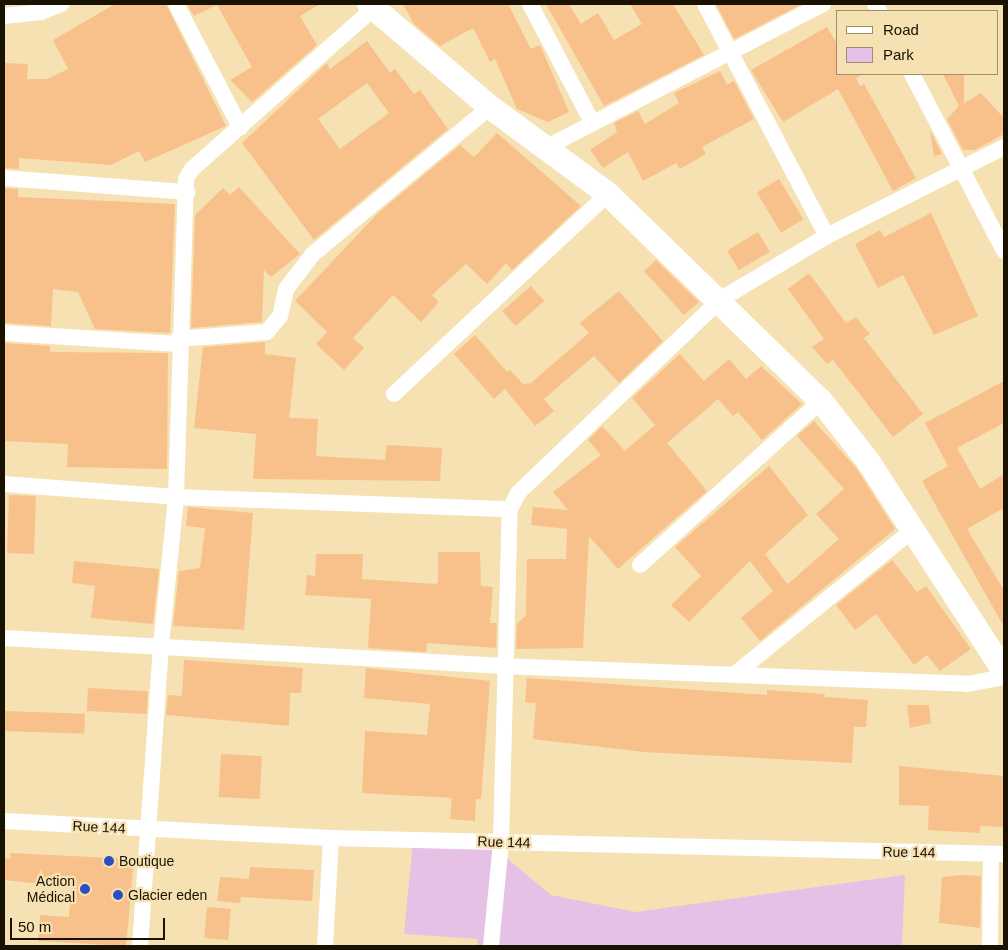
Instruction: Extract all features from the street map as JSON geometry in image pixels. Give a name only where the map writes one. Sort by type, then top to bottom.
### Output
[{"type":"street","points":[[5,14],[62,4]]},
{"type":"street","points":[[176,4],[240,127]]},
{"type":"street","points":[[530,4],[592,122]]},
{"type":"street","points":[[705,4],[827,236]]},
{"type":"street","points":[[547,147],[823,4]]},
{"type":"street","points":[[140,946],[161,645],[176,497],[178,341],[188,174],[372,6],[490,107],[547,147],[608,194],[721,299],[821,401],[868,461],[1004,671]]},
{"type":"street","points":[[913,75],[1004,251]]},
{"type":"street","points":[[4,333],[178,341],[267,332],[280,316],[286,289],[313,254],[490,107]]},
{"type":"street","points":[[491,946],[501,842],[504,666],[510,509],[530,476],[721,299],[827,236],[1004,147]]},
{"type":"street","points":[[4,178],[187,192]]},
{"type":"street","points":[[394,394],[608,194]]},
{"type":"street","points":[[640,565],[821,401]]},
{"type":"street","points":[[4,484],[176,497],[510,509]]},
{"type":"street","points":[[735,674],[913,530]]},
{"type":"street","points":[[4,638],[161,645],[504,666],[968,684],[1004,677]]},
{"type":"street","name":"Rue 144","points":[[4,821],[331,838],[998,854]]},
{"type":"street","points":[[325,946],[331,838]]},
{"type":"street","points":[[990,946],[998,854]]},
{"type":"green space","points":[[479,835],[551,895],[635,912],[905,875],[902,946],[477,946],[478,939],[404,934],[413,841]]},
{"type":"building","points":[[115,4],[166,4],[226,126],[145,162],[139,151],[111,165],[19,158],[19,169],[4,168],[4,63],[28,64],[27,79],[47,79],[68,69],[53,40]]},
{"type":"building","points":[[187,4],[320,4],[300,16],[317,45],[252,102],[230,80],[252,67],[217,5],[194,16]]},
{"type":"building","points":[[403,4],[508,4],[531,49],[540,45],[569,112],[548,122],[517,109],[495,59],[490,62],[473,28],[440,46],[414,24]]},
{"type":"building","points":[[546,4],[569,4],[581,24],[598,13],[614,40],[642,24],[630,4],[673,4],[704,55],[604,106]]},
{"type":"building","points":[[716,4],[802,4],[734,39]]},
{"type":"building","points":[[827,27],[836,42],[836,75],[861,75],[856,78],[860,86],[864,84],[916,178],[893,191],[838,89],[783,122],[751,70]]},
{"type":"building","points":[[367,41],[390,73],[395,69],[414,94],[420,90],[448,129],[314,240],[242,143],[327,63],[330,69]],"holes":[[[367,83],[389,113],[340,149],[318,119]]]},
{"type":"building","points":[[720,71],[727,85],[734,81],[754,119],[702,147],[706,154],[680,169],[676,163],[643,181],[628,152],[603,168],[590,150],[617,132],[614,123],[638,111],[645,124],[679,103],[674,93]]},
{"type":"building","points":[[944,75],[964,75],[964,103],[981,93],[1004,118],[1004,134],[975,150],[963,150],[947,119],[959,106]]},
{"type":"building","points":[[930,130],[942,154],[934,156]]},
{"type":"building","points":[[497,133],[581,206],[512,270],[506,263],[487,284],[466,264],[432,295],[439,302],[421,322],[393,295],[353,338],[364,348],[344,370],[316,344],[327,332],[295,301],[378,213],[460,145],[474,157]]},
{"type":"building","points":[[779,179],[803,219],[781,233],[757,192]]},
{"type":"building","points":[[239,187],[300,254],[271,277],[264,270],[262,322],[191,328],[195,215],[223,188],[230,195]]},
{"type":"building","points":[[4,188],[18,189],[18,197],[175,204],[170,333],[95,329],[78,292],[53,289],[51,326],[4,323]]},
{"type":"building","points":[[931,213],[978,316],[934,335],[903,275],[878,288],[855,244],[880,230],[884,237]]},
{"type":"building","points":[[758,232],[770,252],[739,270],[727,251]]},
{"type":"building","points":[[656,260],[699,302],[684,315],[644,271]]},
{"type":"building","points":[[809,273],[846,323],[856,317],[870,334],[864,338],[923,414],[893,437],[833,360],[827,364],[812,347],[824,339],[788,289]]},
{"type":"building","points":[[531,286],[544,301],[515,326],[502,311]]},
{"type":"building","points":[[619,291],[663,341],[619,383],[594,356],[544,399],[554,411],[535,426],[505,389],[494,399],[454,354],[475,335],[507,372],[510,370],[523,384],[531,383],[589,333],[580,323]]},
{"type":"building","points":[[265,342],[265,354],[296,358],[289,418],[318,419],[316,456],[385,460],[387,445],[442,448],[440,481],[253,479],[256,434],[194,428],[203,347]]},
{"type":"building","points":[[4,343],[50,346],[50,352],[168,353],[167,469],[67,467],[68,444],[4,441]]},
{"type":"building","points":[[680,354],[704,381],[729,359],[746,379],[761,366],[802,404],[762,440],[738,412],[733,416],[718,399],[667,443],[707,491],[618,569],[589,536],[583,648],[516,649],[517,624],[526,615],[527,559],[566,559],[567,529],[531,525],[533,507],[568,510],[553,492],[601,455],[588,440],[602,426],[625,451],[655,425],[632,398]]},
{"type":"building","points":[[1004,381],[1004,423],[957,448],[980,489],[1004,474],[1004,508],[967,529],[1004,590],[1004,627],[922,481],[948,466],[925,423]]},
{"type":"building","points":[[814,421],[857,469],[895,529],[760,641],[741,618],[773,591],[750,561],[689,622],[671,605],[701,576],[675,547],[769,466],[808,515],[765,554],[785,581],[788,584],[839,539],[816,514],[844,489],[797,436]]},
{"type":"building","points":[[9,495],[36,496],[34,554],[7,553]]},
{"type":"building","points":[[188,507],[253,513],[244,630],[173,626],[179,571],[200,568],[205,528],[186,526]]},
{"type":"building","points":[[438,552],[480,552],[481,586],[493,587],[490,623],[497,623],[496,648],[427,643],[426,652],[368,648],[371,599],[305,595],[307,575],[315,576],[316,554],[363,554],[362,579],[434,584],[438,583]]},
{"type":"building","points":[[892,560],[917,592],[926,586],[971,649],[940,671],[927,655],[914,665],[876,614],[855,630],[836,605]]},
{"type":"building","points":[[74,561],[159,569],[153,624],[91,618],[95,586],[72,583]]},
{"type":"building","points":[[184,660],[303,668],[301,693],[290,693],[289,726],[166,715],[168,695],[182,696]]},
{"type":"building","points":[[366,668],[490,681],[481,799],[476,799],[475,821],[450,819],[452,798],[362,793],[365,731],[427,735],[430,704],[364,698]]},
{"type":"building","points":[[527,678],[767,695],[767,690],[825,694],[824,697],[868,700],[866,727],[854,727],[852,763],[644,752],[533,739],[536,703],[525,702]]},
{"type":"building","points":[[88,688],[148,691],[147,714],[87,711]]},
{"type":"building","points":[[907,705],[929,705],[931,723],[910,728]]},
{"type":"building","points":[[4,711],[85,714],[84,734],[4,731]]},
{"type":"building","points":[[221,754],[262,756],[260,799],[219,797]]},
{"type":"building","points":[[899,766],[1004,776],[1004,827],[980,826],[980,833],[928,830],[929,806],[899,805]]},
{"type":"building","points":[[10,853],[134,859],[126,946],[38,941],[40,915],[69,917],[71,887],[4,880],[4,858],[10,859]]},
{"type":"building","points":[[250,867],[314,870],[312,901],[241,897],[240,903],[217,901],[220,877],[249,879]]},
{"type":"building","points":[[981,876],[980,928],[939,923],[942,877]]},
{"type":"building","points":[[207,907],[231,909],[228,940],[204,938]]},
{"type":"place","name":"Boutique","points":[[109,861]]},
{"type":"place","name":"Action Médical","points":[[85,889]]},
{"type":"place","name":"Glacier eden","points":[[118,895]]}]
